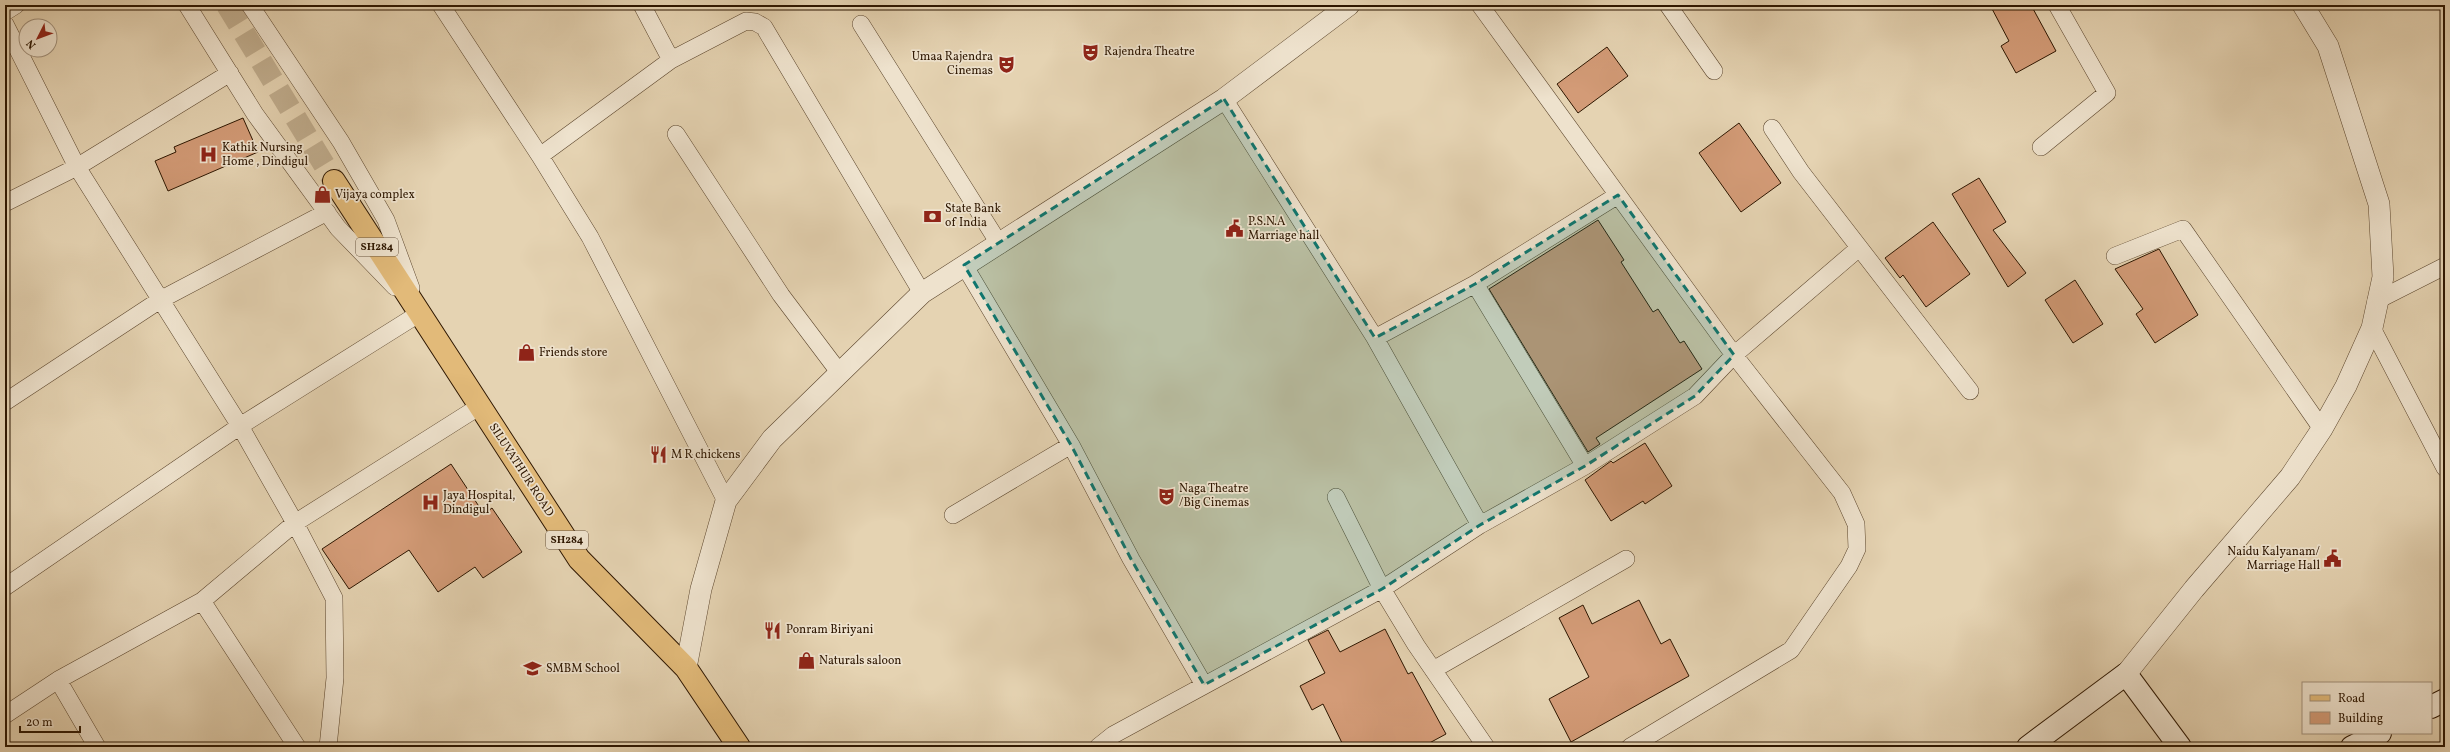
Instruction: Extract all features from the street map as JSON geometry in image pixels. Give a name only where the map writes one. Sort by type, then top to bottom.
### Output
[{"type":"main road","name":"SH284","points":[[334,181],[420,313]]},
{"type":"main road","name":"SILUVATHUR ROAD","points":[[420,313],[579,558],[686,668],[739,747]]},
{"type":"main road","points":[[2028,747],[2126,674],[2180,747]]},
{"type":"main road","points":[[2432,706],[2445,700]]},
{"type":"main road","points":[[2352,747],[2378,734]]},
{"type":"street","points":[[5,12],[16,5]]},
{"type":"street","points":[[187,5],[255,114],[338,228],[420,313]]},
{"type":"street","points":[[250,5],[341,142],[386,220],[420,313]]},
{"type":"street","points":[[441,5],[540,156],[590,237],[726,500]]},
{"type":"street","points":[[642,5],[671,60]]},
{"type":"street","points":[[686,668],[701,589],[726,500],[772,439],[839,372],[922,293],[1224,99],[1349,5]]},
{"type":"street","points":[[1480,5],[1734,355],[1842,492],[1856,524],[1857,549],[1849,566],[1791,650],[1630,747]]},
{"type":"street","points":[[1668,5],[1714,71]]},
{"type":"street","points":[[2041,147],[2107,93],[2057,5]]},
{"type":"street","points":[[2126,674],[2194,589],[2290,476],[2322,429],[2346,386],[2372,328],[2376,300],[2383,277],[2379,204],[2328,46],[2303,5]]},
{"type":"street","points":[[540,156],[671,60],[746,21],[755,22],[764,27],[922,293]]},
{"type":"street","points":[[5,24],[77,167],[240,426],[295,523],[334,598],[335,678],[328,747]]},
{"type":"street","points":[[861,24],[1000,244]]},
{"type":"street","points":[[5,203],[77,167],[230,73]]},
{"type":"street","points":[[1224,99],[1375,338],[1480,525]]},
{"type":"street","points":[[1772,128],[1801,172],[1970,391]]},
{"type":"street","points":[[676,134],[781,295],[839,372]]},
{"type":"street","points":[[1375,338],[1475,284],[1618,195]]},
{"type":"street","points":[[5,402],[160,300],[327,212]]},
{"type":"street","points":[[2115,256],[2183,229],[2322,429]]},
{"type":"street","points":[[1098,747],[1113,735],[1382,589],[1480,525],[1585,466],[1695,396],[1734,355],[1859,248]]},
{"type":"street","points":[[964,265],[1071,445],[1131,559],[1204,685]]},
{"type":"street","points":[[2376,300],[2445,266]]},
{"type":"street","points":[[1475,284],[1585,466]]},
{"type":"street","points":[[5,588],[240,426],[420,313]]},
{"type":"street","points":[[2372,328],[2445,468]]},
{"type":"street","points":[[5,715],[58,680],[202,601],[295,523],[480,406]]},
{"type":"street","points":[[953,515],[1071,445]]},
{"type":"street","points":[[1336,497],[1382,589],[1432,670],[1486,747]]},
{"type":"street","points":[[1432,670],[1626,559]]},
{"type":"street","points":[[202,601],[297,747]]},
{"type":"street","points":[[58,680],[97,747]]},
{"type":"highlighted area","points":[[1224,99],[1375,338],[1475,284],[1618,195],[1734,355],[1695,396],[1585,466],[1480,525],[1382,589],[1204,685],[1131,559],[1071,445],[964,265]]},
{"type":"building","points":[[1990,5],[2031,5],[2056,51],[2016,73],[2001,46],[2009,41]]},
{"type":"building","points":[[1607,47],[1628,76],[1578,113],[1557,84]]},
{"type":"building","points":[[243,118],[258,152],[168,191],[155,161],[176,152],[174,147]]},
{"type":"building","points":[[1739,123],[1781,183],[1741,212],[1699,153]]},
{"type":"building","points":[[1979,178],[2006,222],[1993,230],[2026,273],[2008,287],[1952,194]]},
{"type":"building","points":[[1598,220],[1624,260],[1621,262],[1653,312],[1658,309],[1680,343],[1684,341],[1702,369],[1596,438],[1600,444],[1588,452],[1489,289]]},
{"type":"building","points":[[1933,222],[1970,274],[1926,307],[1903,275],[1900,278],[1885,258]]},
{"type":"building","points":[[2159,249],[2198,315],[2155,343],[2136,314],[2143,309],[2115,269]]},
{"type":"building","points":[[2075,280],[2103,324],[2073,343],[2045,300]]},
{"type":"building","points":[[1645,443],[1672,486],[1645,504],[1643,501],[1611,521],[1585,480],[1611,461],[1613,463]]},
{"type":"building","points":[[451,464],[484,514],[492,508],[522,552],[483,578],[475,567],[438,592],[409,550],[349,589],[322,549]]},
{"type":"building","points":[[1639,600],[1661,644],[1670,639],[1689,676],[1571,742],[1549,699],[1589,677],[1559,618],[1583,605],[1592,624]]},
{"type":"building","points":[[1385,629],[1408,674],[1412,672],[1446,734],[1422,747],[1344,747],[1323,704],[1312,710],[1300,686],[1325,673],[1308,640],[1328,630],[1340,652]]},
{"type":"tunnel","points":[[227,5],[334,181]]},
{"type":"place","name":"Rajendra Theatre","points":[[1091,52]]},
{"type":"place","name":"Umaa Rajendra Cinemas","points":[[1006,64]]},
{"type":"place","name":"Kathik Nursing Home , Dindigul","points":[[209,155]]},
{"type":"place","name":"Vijaya complex","points":[[322,195]]},
{"type":"place","name":"State Bank of India","points":[[932,216]]},
{"type":"place","name":"P.S.N.A Marriage hall","points":[[1235,229]]},
{"type":"place","name":"Friends store","points":[[526,353]]},
{"type":"place","name":"M R chickens","points":[[658,455]]},
{"type":"place","name":"Naga Theatre /Big Cinemas","points":[[1166,496]]},
{"type":"place","name":"Jaya Hospital, Dindigul","points":[[430,503]]},
{"type":"place","name":"Naidu Kalyanam/ Marriage Hall","points":[[2333,559]]},
{"type":"place","name":"Ponram Biriyani","points":[[773,630]]},
{"type":"place","name":"Naturals saloon","points":[[806,661]]},
{"type":"place","name":"SMBM School","points":[[533,669]]}]
